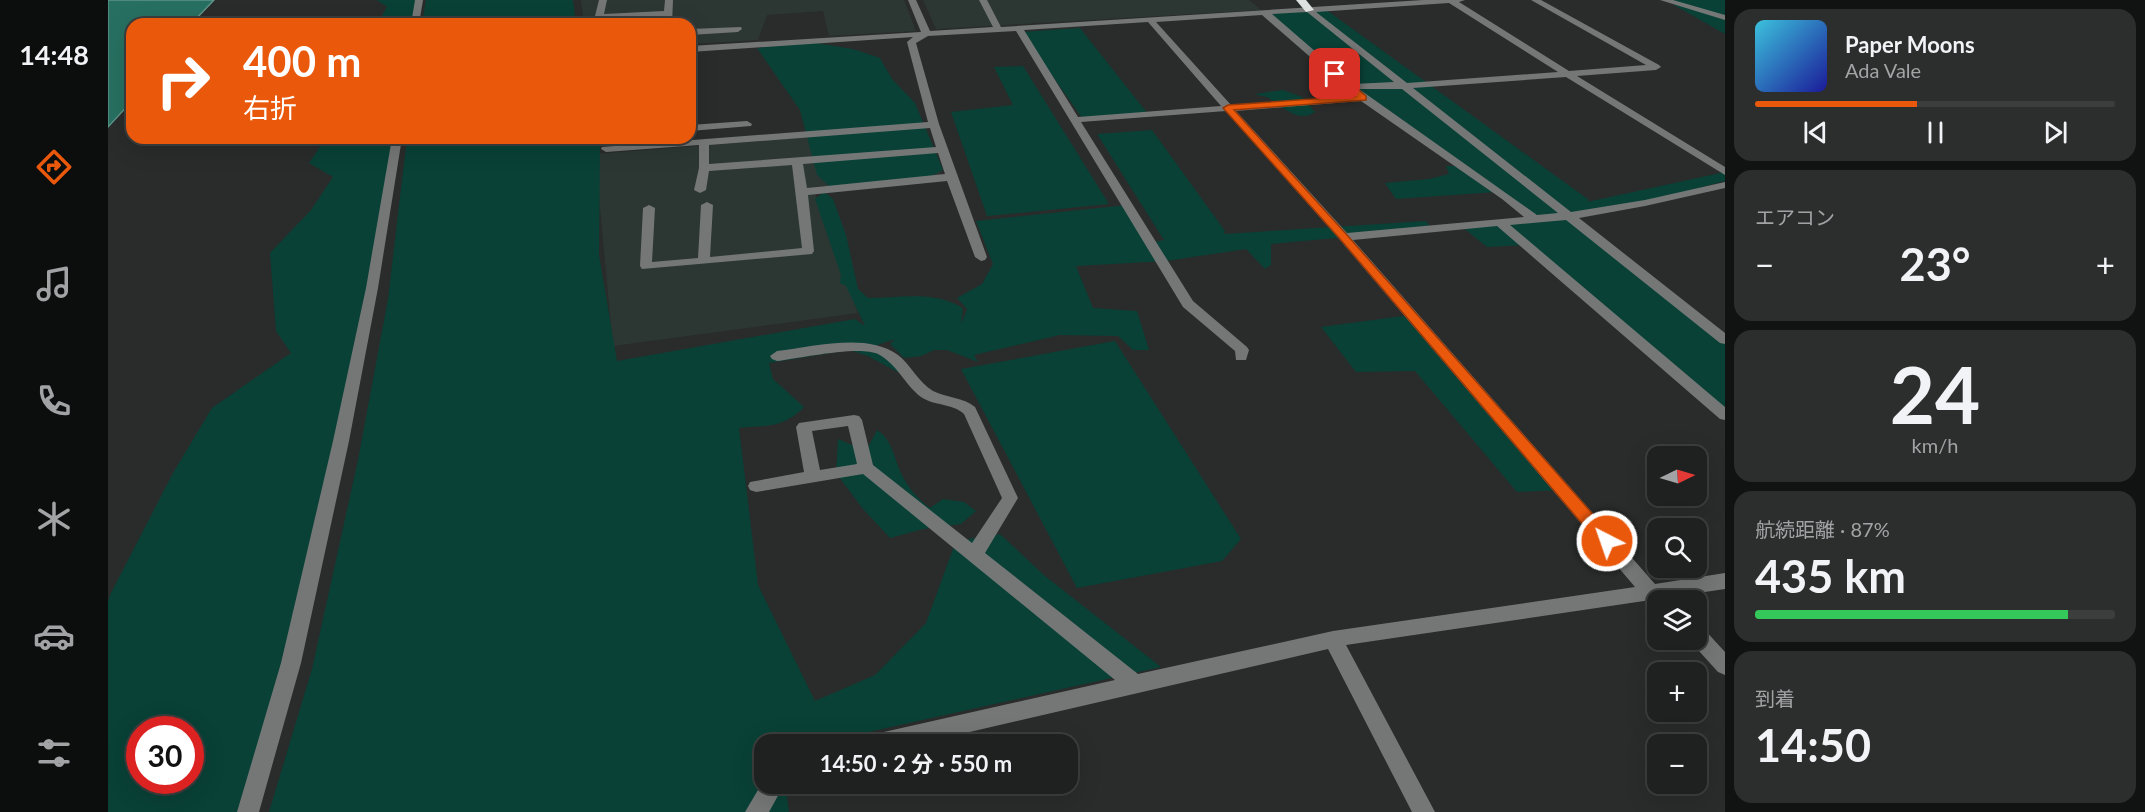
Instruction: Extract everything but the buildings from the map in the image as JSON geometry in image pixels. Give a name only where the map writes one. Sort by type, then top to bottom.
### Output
[{"type":"highway","points":[[1301,0],[1309,10]]},
{"type":"street","points":[[416,18],[419,0]]},
{"type":"street","points":[[598,18],[603,0]]},
{"type":"street","points":[[669,0],[669,18]]},
{"type":"street","points":[[912,0],[924,24],[926,34]]},
{"type":"street","points":[[983,0],[999,30]]},
{"type":"street","points":[[1451,0],[1725,172]]},
{"type":"street","points":[[696,49],[1461,0]]},
{"type":"street","points":[[1350,87],[1656,67],[1535,0]]},
{"type":"street","points":[[1664,0],[1725,18]]},
{"type":"street","points":[[1228,8],[1235,15]]},
{"type":"street","points":[[1309,10],[1725,340]]},
{"type":"street","points":[[618,18],[669,13]]},
{"type":"street","points":[[1265,13],[1363,98],[1534,219]]},
{"type":"street","points":[[1150,20],[1655,590]]},
{"type":"street","points":[[696,32],[738,28]]},
{"type":"street","points":[[1019,29],[1188,304],[1233,341],[1242,350],[1241,357]]},
{"type":"street","points":[[926,34],[911,42],[941,150],[981,257]]},
{"type":"street","points":[[1074,120],[1363,98]]},
{"type":"street","points":[[696,128],[747,124]]},
{"type":"street","points":[[696,143],[933,125]]},
{"type":"street","points":[[700,190],[704,168],[704,142]]},
{"type":"street","points":[[248,812],[291,663],[341,441],[372,288],[396,144]]},
{"type":"street","points":[[606,149],[676,144]]},
{"type":"street","points":[[704,168],[941,150]]},
{"type":"street","points":[[649,208],[646,266],[808,251],[797,161]]},
{"type":"street","points":[[802,192],[951,177]]},
{"type":"street","points":[[1344,237],[1569,216],[1645,203],[1725,185]]},
{"type":"street","points":[[704,261],[707,205]]},
{"type":"street","points":[[1500,223],[1725,415]]},
{"type":"street","points":[[777,356],[859,346],[882,350],[899,363],[927,394],[963,405],[970,411],[1010,498],[974,555]]},
{"type":"street","points":[[813,477],[804,428],[854,420],[866,468],[1134,683]]},
{"type":"street","points":[[756,486],[866,468]]},
{"type":"street","points":[[1679,590],[1725,581]]},
{"type":"street","points":[[917,734],[1333,639],[1647,596]]},
{"type":"street","points":[[1333,639],[1424,812]]},
{"type":"street","points":[[1707,646],[1725,666]]},
{"type":"street","points":[[756,812],[767,794]]},
{"type":"shaded area","points":[[108,0],[214,0],[197,18],[126,18],[126,108],[108,127]]},
{"type":"shaded area","points":[[377,0],[419,0],[416,18],[381,18],[387,7]]},
{"type":"shaded area","points":[[426,0],[573,0],[575,18],[423,18]]},
{"type":"shaded area","points":[[581,0],[904,0],[916,31],[829,36],[823,11],[767,15],[758,40],[696,44],[696,18],[583,18]]},
{"type":"shaded area","points":[[923,0],[1249,0],[1261,10],[936,29]]},
{"type":"shaded area","points":[[1663,0],[1725,0],[1725,34],[1674,5],[1677,5]]},
{"type":"shaded area","points":[[1325,9],[1589,200],[1587,202],[1725,172],[1725,181],[1632,206],[1570,216],[1725,344],[1725,414],[1527,245],[1487,247],[1461,226],[1533,219],[1496,192],[1396,199],[1385,183],[1429,179],[1449,174],[1446,166],[1459,166],[1366,98],[1265,13]]},
{"type":"shaded area","points":[[1080,28],[1148,114],[1083,119],[1021,32]]},
{"type":"shaded area","points":[[810,42],[853,49],[880,58],[892,79],[915,103],[943,170],[917,180],[873,186],[829,186],[817,175],[800,110],[757,48]]},
{"type":"shaded area","points":[[1023,66],[1109,204],[987,216],[951,112],[1013,105],[994,67]]},
{"type":"shaded area","points":[[1283,90],[1302,97],[1315,112],[1303,116],[1297,115],[1269,98],[1255,94]]},
{"type":"shaded area","points":[[924,128],[941,177],[813,187],[858,313],[613,346],[595,154]]},
{"type":"shaded area","points":[[1152,130],[1225,231],[1224,234],[1426,221],[1432,229],[1271,244],[1271,265],[1265,269],[1246,249],[1166,261],[1076,266],[1093,308],[1137,311],[1149,350],[1133,350],[1118,336],[1060,335],[974,355],[978,362],[947,350],[934,350],[921,356],[904,358],[890,344],[895,339],[877,345],[914,381],[868,356],[849,350],[769,363],[773,379],[804,407],[781,423],[739,428],[758,585],[815,701],[875,675],[926,623],[956,541],[1000,534],[1045,576],[1161,667],[860,734],[754,734],[754,794],[787,794],[789,812],[269,812],[312,669],[358,460],[388,299],[406,144],[600,144],[599,255],[617,361],[855,319],[865,326],[846,286],[840,283],[841,275],[815,199],[824,192],[833,199],[846,235],[858,289],[868,298],[917,296],[952,302],[963,308],[961,324],[967,309],[957,298],[982,284],[993,264],[976,221],[1127,205],[1150,243],[1164,240],[1097,134]]},
{"type":"shaded area","points":[[322,144],[394,144],[353,385],[249,812],[108,812],[108,602],[110,595],[173,473],[212,408],[291,353],[276,331],[270,253],[311,210],[333,177],[309,163]]},
{"type":"shaded area","points":[[1411,315],[1563,490],[1517,492],[1415,371],[1356,372],[1321,327]]},
{"type":"shaded area","points":[[1115,341],[1241,539],[1222,561],[1077,588],[961,369]]},
{"type":"shaded area","points":[[877,430],[890,444],[899,469],[908,485],[926,505],[930,508],[943,499],[964,502],[976,511],[961,524],[923,529],[890,538],[863,509],[836,473],[838,439],[866,451]]},
{"type":"route","points":[[1335,74],[1363,98],[1228,108],[1344,237],[1607,541]]}]
